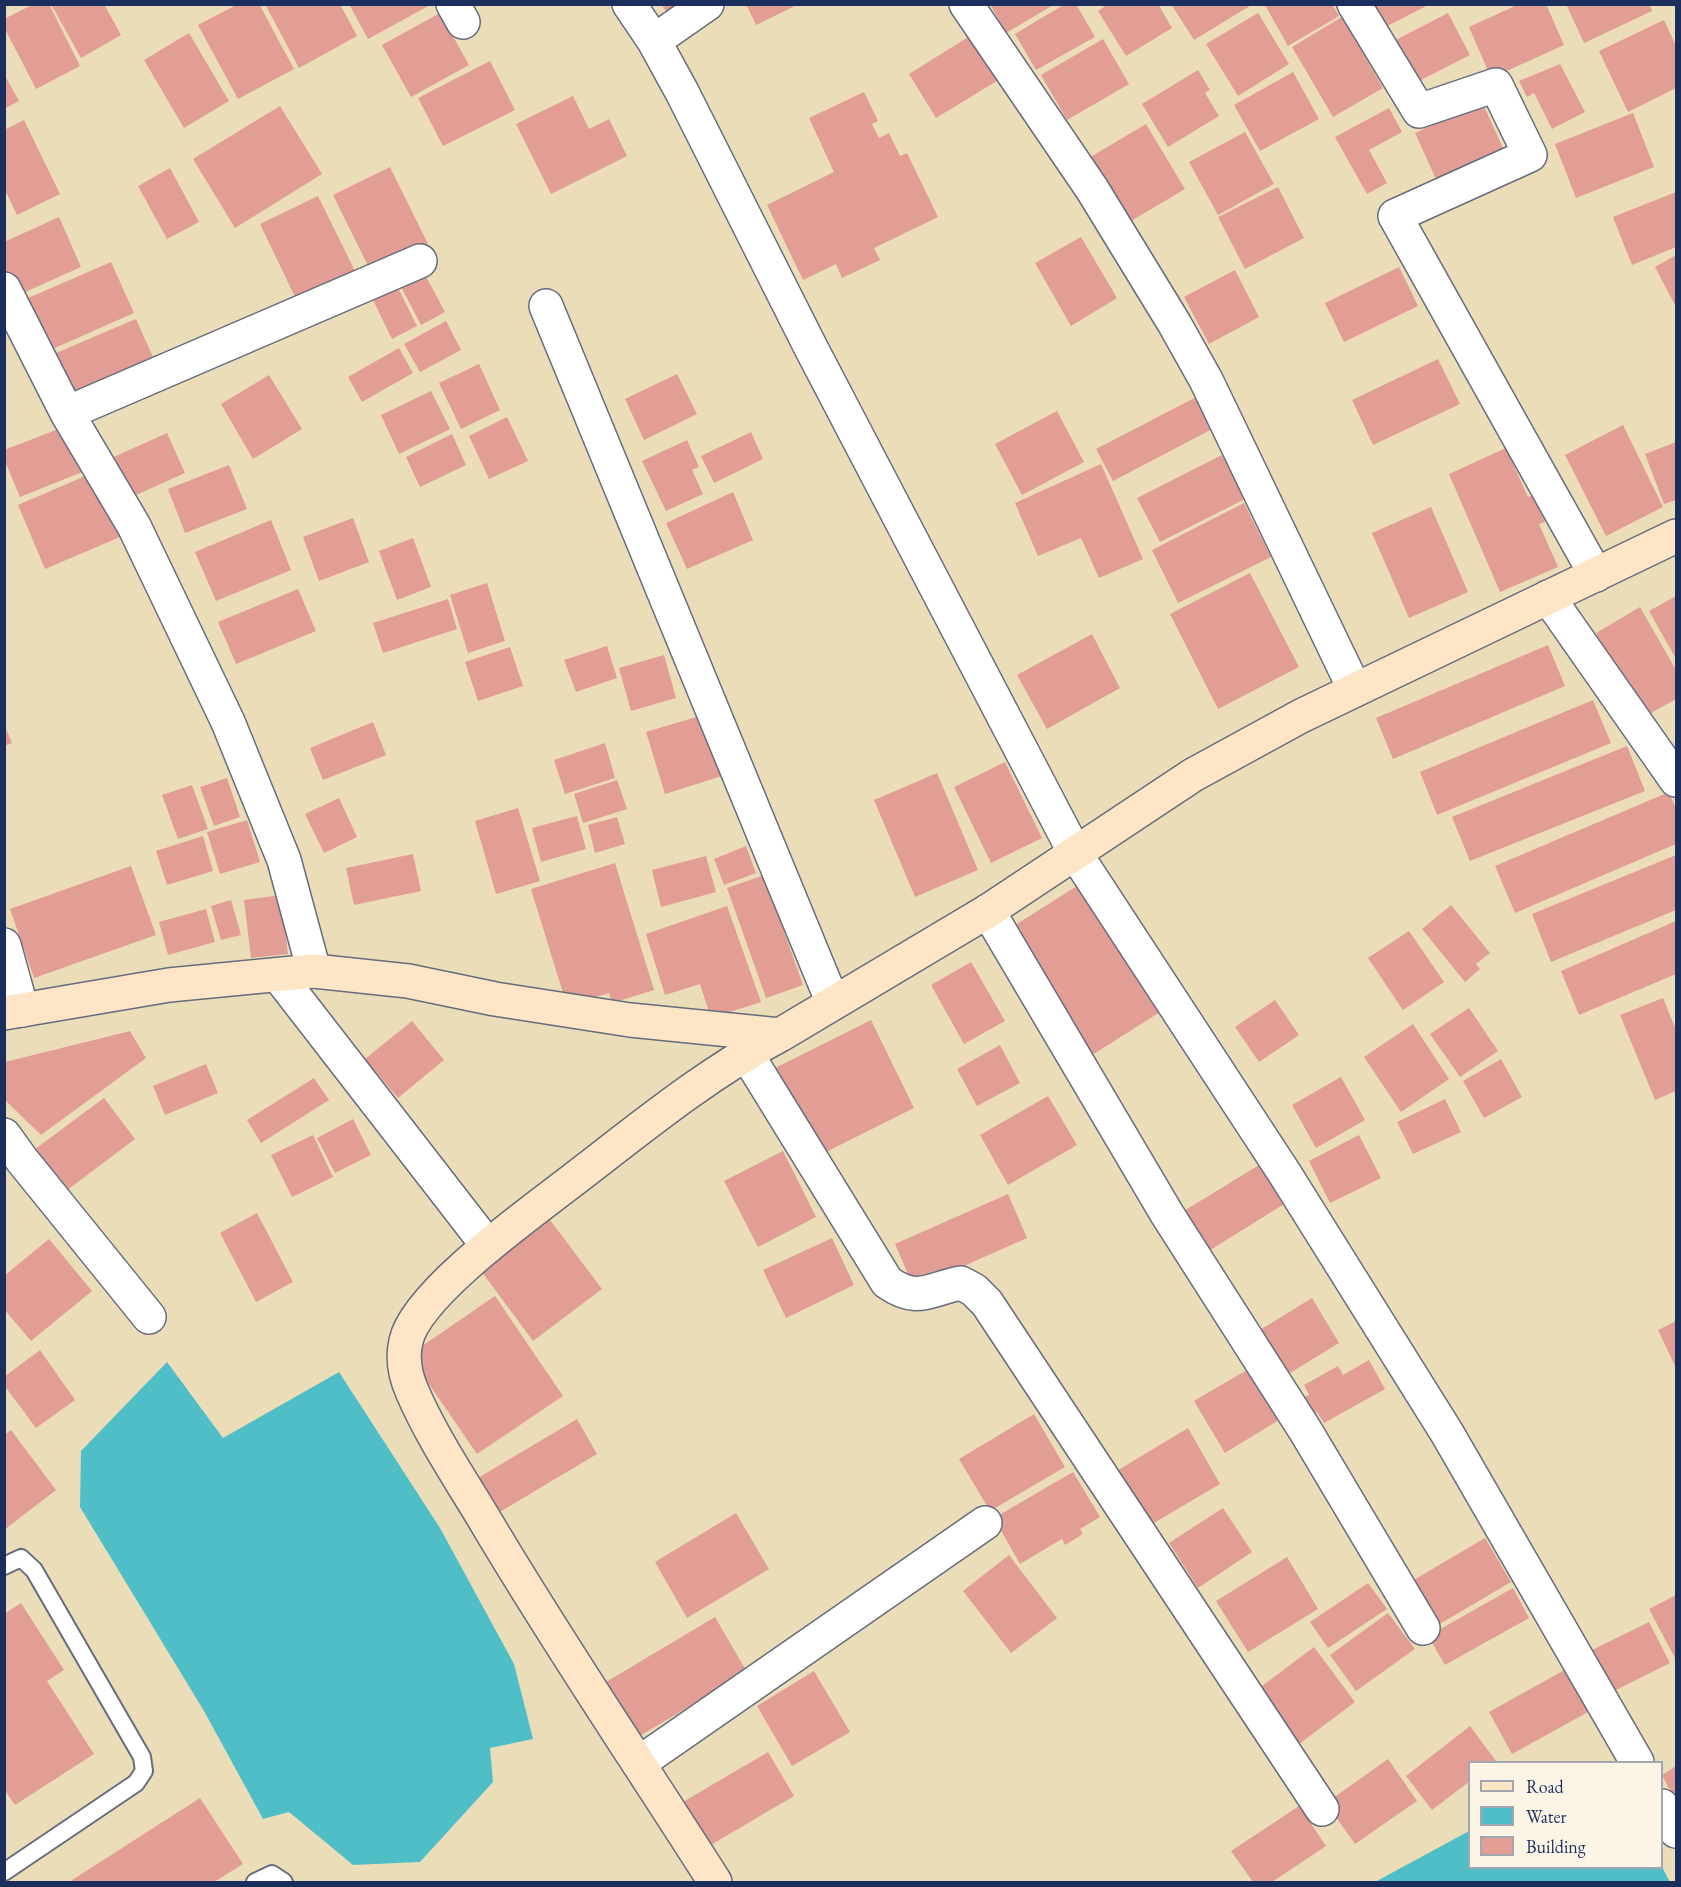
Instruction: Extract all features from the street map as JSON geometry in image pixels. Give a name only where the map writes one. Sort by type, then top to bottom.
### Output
[{"type":"street","points":[[629,4],[654,41],[1075,853],[1285,1174],[1447,1432],[1636,1761]]},
{"type":"street","points":[[654,41],[707,4]]},
{"type":"street","points":[[966,4],[1092,189],[1185,342],[1206,380],[1355,690]]},
{"type":"street","points":[[1354,4],[1419,111],[1496,85],[1530,155],[1395,216],[1596,574]]},
{"type":"street","points":[[67,413],[420,261]]},
{"type":"street","points":[[4,289],[67,413],[134,526],[228,722],[284,860],[314,971]]},
{"type":"street","points":[[546,306],[833,1003]]},
{"type":"street","points":[[715,1882],[526,1589],[412,1391],[404,1366],[406,1339],[430,1300],[488,1246],[662,1111],[746,1053],[988,911],[1193,775],[1355,690],[1677,536]]},
{"type":"street","points":[[1548,597],[1677,780]]},
{"type":"street","points":[[988,911],[1167,1214],[1305,1430],[1423,1628]]},
{"type":"street","points":[[4,945],[14,1011],[169,985],[314,971],[408,981],[495,999],[630,1020],[780,1035]]},
{"type":"street","points":[[278,975],[488,1246]]},
{"type":"street","points":[[746,1053],[887,1282],[902,1293],[925,1294],[962,1283],[974,1290],[987,1303],[1322,1809]]},
{"type":"street","points":[[4,1135],[149,1317]]},
{"type":"street","points":[[639,1763],[985,1523]]},
{"type":"street","points":[[1663,1808],[1677,1831]]},
{"type":"lane","points":[[4,1566],[21,1558],[34,1570],[142,1757],[144,1772],[136,1783],[4,1872]]},
{"type":"lane","points":[[255,1882],[272,1874],[284,1882]]},
{"type":"water","points":[[167,1362],[223,1438],[339,1372],[440,1528],[514,1664],[533,1739],[490,1748],[493,1782],[420,1862],[353,1865],[289,1812],[263,1819],[204,1711],[80,1507],[81,1451]]},
{"type":"water","points":[[1468,1832],[1468,1869],[1663,1869],[1670,1882],[1375,1882]]},
{"type":"building","points":[[34,4],[49,4],[80,66],[36,89],[4,27],[4,19]]},
{"type":"building","points":[[51,4],[104,4],[121,35],[81,58]]},
{"type":"building","points":[[238,4],[259,4],[294,69],[238,99],[198,25]]},
{"type":"building","points":[[265,4],[340,4],[357,36],[299,68]]},
{"type":"building","points":[[349,4],[432,4],[368,39]]},
{"type":"building","points":[[746,4],[799,4],[756,25]]},
{"type":"building","points":[[990,4],[1055,4],[1006,33]]},
{"type":"building","points":[[1065,4],[1076,4],[1095,37],[1036,70],[1015,34]]},
{"type":"building","points":[[1108,4],[1158,4],[1172,28],[1126,56],[1098,11]]},
{"type":"building","points":[[1171,4],[1253,4],[1194,40]]},
{"type":"building","points":[[1332,4],[1339,16],[1288,46],[1265,5]]},
{"type":"building","points":[[1358,4],[1430,4],[1372,34]]},
{"type":"building","points":[[1519,4],[1546,4],[1564,45],[1491,78],[1469,27]]},
{"type":"building","points":[[1566,4],[1649,4],[1652,11],[1584,43]]},
{"type":"building","points":[[662,5],[689,5],[669,16]]},
{"type":"building","points":[[440,13],[469,65],[411,97],[382,45]]},
{"type":"building","points":[[1258,13],[1289,64],[1238,96],[1206,44]]},
{"type":"building","points":[[1448,13],[1470,55],[1407,87],[1386,45]]},
{"type":"building","points":[[1342,17],[1383,88],[1333,117],[1292,47]]},
{"type":"building","points":[[1664,20],[1676,46],[1676,88],[1628,112],[1599,51]]},
{"type":"building","points":[[978,31],[1005,76],[936,118],[909,74]]},
{"type":"building","points":[[189,33],[229,101],[184,128],[144,60]]},
{"type":"building","points":[[1103,39],[1129,84],[1067,120],[1041,75]]},
{"type":"building","points":[[490,61],[515,110],[443,146],[418,98]]},
{"type":"building","points":[[1560,64],[1585,112],[1552,129],[1534,93],[1527,97],[1519,81]]},
{"type":"building","points":[[1198,70],[1210,90],[1205,93],[1219,116],[1168,147],[1142,104]]},
{"type":"building","points":[[1293,72],[1319,119],[1260,151],[1234,105]]},
{"type":"building","points":[[4,74],[19,101],[4,109]]},
{"type":"building","points":[[864,92],[878,121],[872,124],[879,138],[889,133],[900,156],[907,153],[938,217],[874,248],[880,260],[842,278],[836,264],[803,280],[767,205],[834,172],[809,118]]},
{"type":"building","points":[[573,96],[589,129],[609,119],[627,156],[551,194],[516,124]]},
{"type":"building","points":[[1482,102],[1503,148],[1436,179],[1415,133]]},
{"type":"building","points":[[280,106],[322,174],[235,228],[193,159]]},
{"type":"building","points":[[1389,108],[1402,132],[1369,150],[1387,183],[1367,194],[1335,137]]},
{"type":"building","points":[[1633,113],[1654,167],[1576,198],[1555,144]]},
{"type":"building","points":[[24,120],[60,194],[17,215],[4,188],[4,130]]},
{"type":"building","points":[[1146,124],[1185,189],[1126,224],[1087,159]]},
{"type":"building","points":[[1245,132],[1274,184],[1218,215],[1189,162]]},
{"type":"building","points":[[390,167],[428,244],[371,272],[333,195]]},
{"type":"building","points":[[170,168],[199,222],[167,239],[138,186]]},
{"type":"building","points":[[1278,187],[1304,238],[1245,269],[1218,217]]},
{"type":"building","points":[[1676,192],[1676,247],[1632,265],[1613,217]]},
{"type":"building","points":[[318,196],[355,271],[296,299],[260,224]]},
{"type":"building","points":[[59,217],[81,267],[14,297],[4,276],[4,242]]},
{"type":"building","points":[[1081,237],[1117,298],[1071,326],[1035,263]]},
{"type":"building","points":[[1676,255],[1676,307],[1655,267]]},
{"type":"building","points":[[111,262],[134,313],[48,351],[26,299]]},
{"type":"building","points":[[1399,267],[1418,306],[1344,342],[1325,303]]},
{"type":"building","points":[[1235,270],[1259,317],[1209,344],[1184,297]]},
{"type":"building","points":[[423,271],[445,312],[421,325],[399,283]]},
{"type":"building","points":[[397,286],[417,326],[392,339],[372,298]]},
{"type":"building","points":[[136,319],[156,364],[75,399],[56,353]]},
{"type":"building","points":[[446,321],[461,350],[420,372],[404,344]]},
{"type":"building","points":[[399,348],[413,373],[362,402],[348,377]]},
{"type":"building","points":[[1438,359],[1460,404],[1373,445],[1352,400]]},
{"type":"building","points":[[479,364],[500,410],[461,429],[439,383]]},
{"type":"building","points":[[677,374],[697,414],[644,440],[625,399]]},
{"type":"building","points":[[269,375],[302,429],[253,459],[221,404]]},
{"type":"building","points":[[431,391],[450,429],[399,454],[381,415]]},
{"type":"building","points":[[1204,393],[1220,425],[1113,481],[1096,449]]},
{"type":"building","points":[[1057,411],[1084,462],[1022,495],[995,444]]},
{"type":"building","points":[[507,417],[528,461],[489,479],[469,436]]},
{"type":"building","points":[[69,425],[87,470],[20,497],[4,459],[4,450]]},
{"type":"building","points":[[1623,425],[1663,507],[1606,536],[1565,455]]},
{"type":"building","points":[[751,432],[763,459],[714,483],[701,456]]},
{"type":"building","points":[[167,433],[185,473],[125,500],[107,460]]},
{"type":"building","points":[[452,434],[466,465],[420,487],[406,457]]},
{"type":"building","points":[[687,440],[699,467],[692,470],[703,494],[666,511],[642,461]]},
{"type":"building","points":[[1676,442],[1676,500],[1664,504],[1645,454]]},
{"type":"building","points":[[1506,448],[1528,497],[1533,495],[1545,522],[1539,524],[1558,567],[1500,592],[1449,474]]},
{"type":"building","points":[[1222,455],[1245,499],[1160,542],[1137,498]]},
{"type":"building","points":[[1101,464],[1143,559],[1099,578],[1081,538],[1038,556],[1015,503]]},
{"type":"building","points":[[229,465],[247,509],[185,533],[168,489]]},
{"type":"building","points":[[92,473],[120,537],[45,569],[18,505]]},
{"type":"building","points":[[733,492],[753,540],[687,569],[666,523]]},
{"type":"building","points":[[1244,503],[1271,557],[1178,603],[1152,550]]},
{"type":"building","points":[[1431,507],[1468,592],[1409,618],[1372,533]]},
{"type":"building","points":[[353,518],[369,562],[319,581],[303,537]]},
{"type":"building","points":[[271,520],[291,570],[216,601],[195,552]]},
{"type":"building","points":[[413,538],[431,587],[397,600],[379,551]]},
{"type":"building","points":[[1250,573],[1299,667],[1218,709],[1170,614]]},
{"type":"building","points":[[487,583],[505,641],[468,653],[450,595]]},
{"type":"building","points":[[298,589],[316,631],[236,664],[218,622]]},
{"type":"building","points":[[1676,596],[1676,659],[1649,611]]},
{"type":"building","points":[[448,599],[457,629],[383,653],[373,623]]},
{"type":"building","points":[[1640,607],[1676,670],[1676,699],[1644,717],[1596,633]]},
{"type":"building","points":[[1092,634],[1120,688],[1047,729],[1017,675]]},
{"type":"building","points":[[1548,645],[1565,686],[1393,759],[1376,718]]},
{"type":"building","points":[[607,646],[617,678],[576,692],[564,660]]},
{"type":"building","points":[[510,647],[523,686],[478,701],[465,662]]},
{"type":"building","points":[[664,655],[676,698],[631,711],[619,668]]},
{"type":"building","points":[[1593,700],[1611,743],[1437,815],[1420,772]]},
{"type":"building","points":[[703,715],[722,776],[665,794],[646,732]]},
{"type":"building","points":[[373,722],[386,755],[323,780],[310,748]]},
{"type":"building","points":[[4,724],[12,743],[4,746]]},
{"type":"building","points":[[605,743],[615,778],[565,794],[554,760]]},
{"type":"building","points":[[1627,746],[1645,791],[1470,861],[1452,817]]},
{"type":"building","points":[[1005,762],[1042,838],[991,863],[954,787]]},
{"type":"building","points":[[937,773],[978,870],[915,897],[874,800]]},
{"type":"building","points":[[227,778],[240,817],[214,826],[200,787]]},
{"type":"building","points":[[617,780],[627,809],[583,823],[574,794]]},
{"type":"building","points":[[192,785],[208,829],[178,839],[162,795]]},
{"type":"building","points":[[1669,792],[1676,809],[1676,844],[1515,913],[1495,866]]},
{"type":"building","points":[[339,798],[357,837],[324,853],[305,814]]},
{"type":"building","points":[[518,808],[540,881],[496,894],[475,821]]},
{"type":"building","points":[[577,816],[586,849],[541,862],[532,828]]},
{"type":"building","points":[[617,817],[625,844],[595,853],[588,825]]},
{"type":"building","points":[[247,820],[260,862],[220,874],[207,832]]},
{"type":"building","points":[[203,836],[213,871],[167,885],[156,851]]},
{"type":"building","points":[[746,846],[756,873],[724,885],[714,859]]},
{"type":"building","points":[[413,854],[421,891],[354,905],[346,868]]},
{"type":"building","points":[[1676,855],[1676,910],[1551,962],[1532,914]]},
{"type":"building","points":[[706,856],[716,892],[661,907],[652,870]]},
{"type":"building","points":[[615,863],[654,990],[612,1003],[609,993],[567,1006],[531,889]]},
{"type":"building","points":[[131,866],[156,935],[34,978],[10,909]]},
{"type":"building","points":[[764,875],[803,985],[766,998],[727,888]]},
{"type":"building","points":[[1088,879],[1168,1007],[1089,1057],[1009,929]]},
{"type":"building","points":[[281,895],[288,954],[251,958],[244,900]]},
{"type":"building","points":[[231,900],[241,935],[221,940],[211,906]]},
{"type":"building","points":[[1451,905],[1490,953],[1476,964],[1480,969],[1465,982],[1422,929]]},
{"type":"building","points":[[727,906],[761,1002],[711,1018],[700,984],[665,995],[646,934]]},
{"type":"building","points":[[206,909],[215,942],[168,955],[159,922]]},
{"type":"building","points":[[1676,921],[1676,974],[1579,1015],[1561,971]]},
{"type":"building","points":[[1409,931],[1444,982],[1403,1010],[1368,958]]},
{"type":"building","points":[[971,962],[1005,1021],[964,1044],[931,985]]},
{"type":"building","points":[[1663,998],[1676,1030],[1676,1091],[1655,1100],[1620,1015]]},
{"type":"building","points":[[1275,1000],[1299,1035],[1259,1062],[1235,1027]]},
{"type":"building","points":[[1469,1008],[1498,1051],[1460,1077],[1430,1034]]},
{"type":"building","points":[[871,1020],[914,1108],[818,1156],[775,1068]]},
{"type":"building","points":[[412,1021],[444,1060],[398,1098],[365,1059]]},
{"type":"building","points":[[1413,1024],[1449,1079],[1401,1112],[1364,1057]]},
{"type":"building","points":[[130,1031],[146,1058],[41,1135],[5,1100],[5,1062]]},
{"type":"building","points":[[1000,1045],[1020,1083],[977,1106],[957,1069]]},
{"type":"building","points":[[1501,1059],[1522,1097],[1484,1118],[1463,1081]]},
{"type":"building","points":[[206,1064],[218,1093],[165,1115],[153,1086]]},
{"type":"building","points":[[1341,1077],[1365,1120],[1316,1148],[1292,1105]]},
{"type":"building","points":[[314,1078],[329,1100],[261,1143],[247,1120]]},
{"type":"building","points":[[1048,1096],[1077,1145],[1008,1185],[980,1135]]},
{"type":"building","points":[[104,1098],[135,1139],[62,1194],[31,1152]]},
{"type":"building","points":[[1445,1099],[1461,1132],[1413,1154],[1397,1122]]},
{"type":"building","points":[[353,1119],[371,1155],[335,1173],[317,1138]]},
{"type":"building","points":[[313,1135],[333,1177],[292,1197],[271,1155]]},
{"type":"building","points":[[1359,1135],[1381,1178],[1330,1203],[1309,1161]]},
{"type":"building","points":[[783,1151],[816,1217],[758,1247],[724,1181]]},
{"type":"building","points":[[1264,1162],[1289,1201],[1204,1254],[1179,1214]]},
{"type":"building","points":[[1008,1194],[1027,1238],[914,1288],[895,1244]]},
{"type":"building","points":[[257,1213],[293,1282],[256,1302],[220,1233]]},
{"type":"building","points":[[550,1220],[602,1289],[533,1341],[482,1272]]},
{"type":"building","points":[[832,1238],[854,1285],[786,1318],[763,1270]]},
{"type":"building","points":[[49,1239],[92,1291],[31,1341],[4,1309],[4,1276]]},
{"type":"building","points":[[495,1296],[563,1396],[477,1454],[409,1355]]},
{"type":"building","points":[[1312,1298],[1339,1343],[1282,1378],[1255,1333]]},
{"type":"building","points":[[1676,1321],[1676,1368],[1658,1330]]},
{"type":"building","points":[[40,1350],[75,1400],[36,1428],[4,1385],[4,1377]]},
{"type":"building","points":[[1369,1360],[1385,1389],[1324,1423],[1317,1412],[1313,1414],[1304,1397],[1309,1395],[1304,1385],[1338,1366],[1343,1375]]},
{"type":"building","points":[[1252,1367],[1282,1418],[1225,1453],[1194,1401]]},
{"type":"building","points":[[1034,1414],[1065,1467],[990,1511],[959,1459]]},
{"type":"building","points":[[577,1419],[597,1454],[498,1513],[478,1478]]},
{"type":"building","points":[[1188,1428],[1220,1484],[1147,1527],[1115,1472]]},
{"type":"building","points":[[11,1430],[56,1490],[4,1530],[4,1435]]},
{"type":"building","points":[[1073,1472],[1100,1517],[1080,1529],[1083,1534],[1065,1545],[1062,1539],[1020,1564],[994,1518]]},
{"type":"building","points":[[1223,1508],[1252,1552],[1198,1588],[1169,1543]]},
{"type":"building","points":[[736,1513],[769,1569],[687,1618],[655,1562]]},
{"type":"building","points":[[1485,1538],[1511,1582],[1438,1625],[1412,1581]]},
{"type":"building","points":[[1009,1555],[1057,1618],[1011,1653],[963,1591]]},
{"type":"building","points":[[1287,1557],[1318,1609],[1248,1652],[1216,1601]]},
{"type":"building","points":[[1368,1583],[1387,1609],[1328,1648],[1310,1622]]},
{"type":"building","points":[[1513,1588],[1529,1618],[1445,1665],[1428,1636]]},
{"type":"building","points":[[1676,1595],[1676,1660],[1649,1609]]},
{"type":"building","points":[[21,1603],[64,1670],[47,1681],[94,1754],[15,1805],[4,1789],[4,1614]]},
{"type":"building","points":[[1388,1613],[1415,1649],[1356,1691],[1330,1655]]},
{"type":"building","points":[[715,1617],[747,1672],[638,1737],[606,1682]]},
{"type":"building","points":[[1649,1622],[1670,1663],[1604,1696],[1584,1654]]},
{"type":"building","points":[[1314,1647],[1355,1702],[1295,1747],[1254,1692]]},
{"type":"building","points":[[1568,1668],[1590,1711],[1512,1754],[1489,1712]]},
{"type":"building","points":[[814,1671],[850,1732],[792,1766],[757,1706]]},
{"type":"building","points":[[1470,1726],[1496,1761],[1468,1761],[1468,1783],[1432,1810],[1406,1776]]},
{"type":"building","points":[[768,1752],[794,1796],[709,1846],[683,1802]]},
{"type":"building","points":[[1388,1759],[1417,1801],[1355,1844],[1326,1803]]},
{"type":"building","points":[[1676,1766],[1676,1802],[1663,1777],[1663,1774]]},
{"type":"building","points":[[200,1798],[243,1864],[214,1882],[69,1882]]},
{"type":"building","points":[[1299,1806],[1326,1846],[1272,1882],[1253,1882],[1231,1851]]}]
